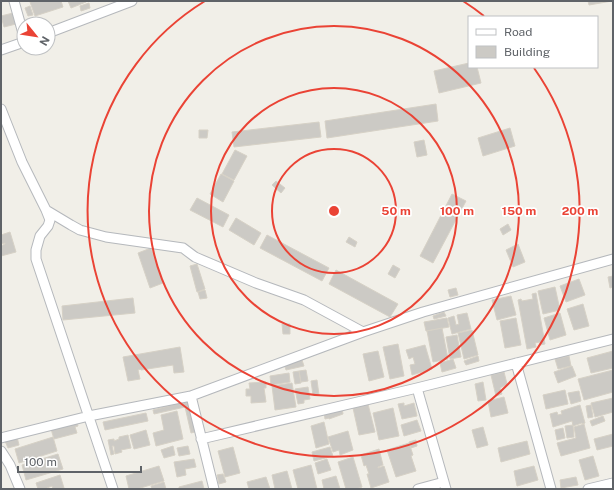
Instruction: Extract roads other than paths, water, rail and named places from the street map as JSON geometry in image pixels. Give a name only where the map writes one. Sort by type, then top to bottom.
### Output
[{"type":"street","points":[[14,1],[18,16]]},
{"type":"street","points":[[56,30],[132,1]]},
{"type":"street","points":[[1,50],[16,45]]},
{"type":"street","points":[[1,109],[22,162],[50,220],[38,243],[36,259],[113,489]]},
{"type":"street","points":[[46,210],[80,230],[100,235],[183,248],[195,257],[256,283],[304,300],[363,332]]},
{"type":"street","points":[[1,438],[89,416],[191,396],[363,332],[423,312],[613,259]]},
{"type":"street","points":[[201,439],[417,388],[613,339]]},
{"type":"street","points":[[516,363],[551,489]]},
{"type":"street","points":[[417,388],[445,485],[418,489]]},
{"type":"street","points":[[191,396],[214,489]]},
{"type":"street","points":[[1,451],[10,464],[20,489]]},
{"type":"street","points":[[588,489],[613,482]]}]
